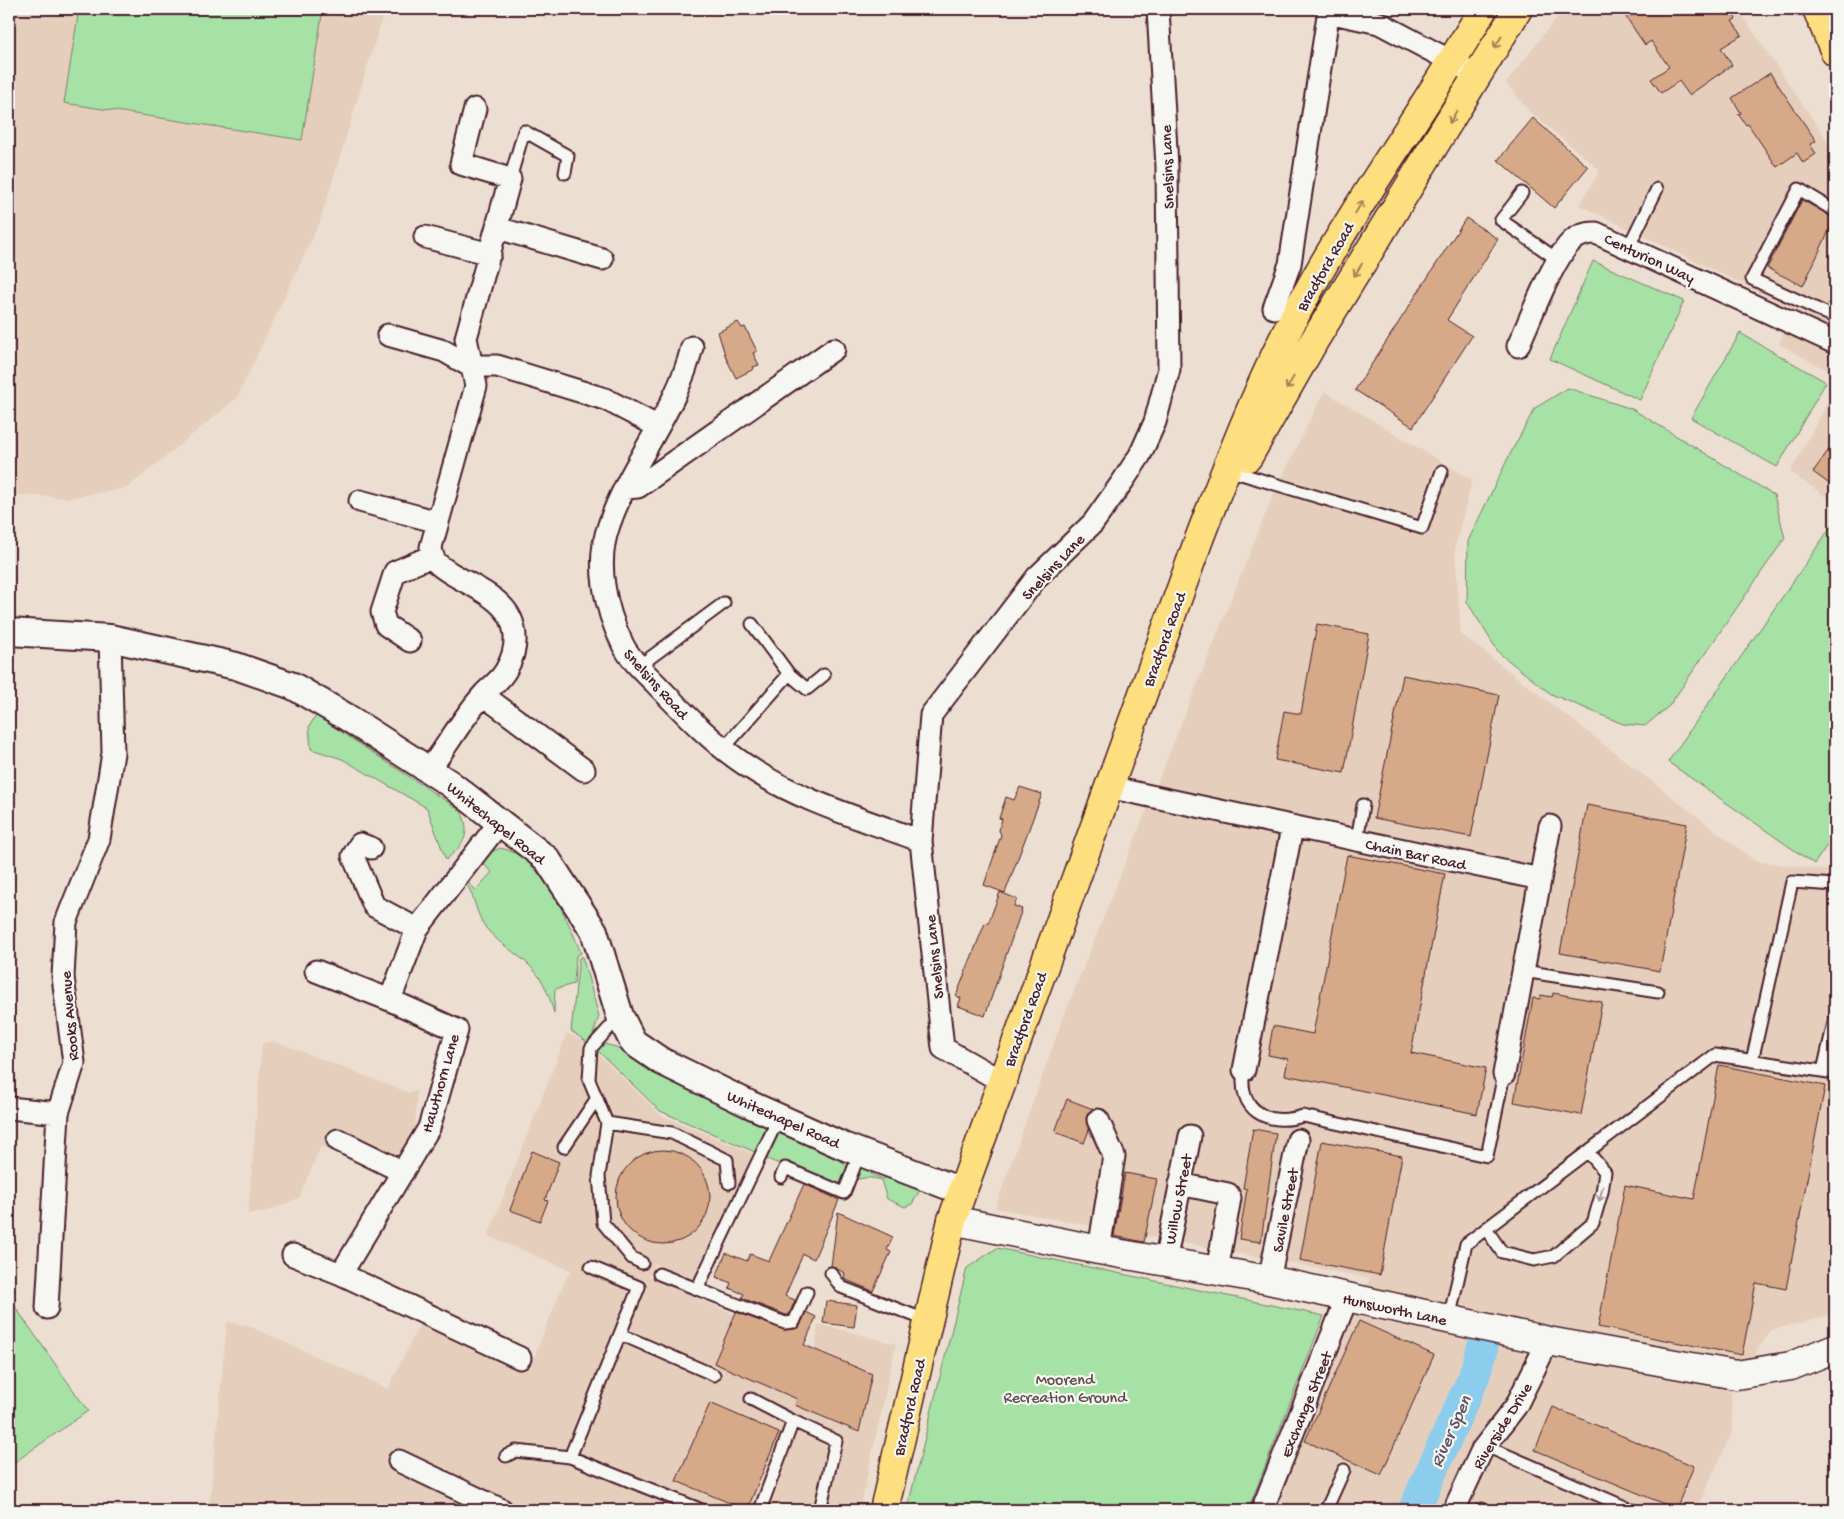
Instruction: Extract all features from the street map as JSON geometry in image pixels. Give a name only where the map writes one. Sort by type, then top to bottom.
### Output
[{"type":"main road","name":"Bradford Road","points":[[884,1510],[952,1220],[961,1191],[1199,539],[1234,449],[1282,341],[1311,286],[1483,9]]},
{"type":"main road","name":"Bradford Road","points":[[1199,539],[1314,341],[1518,9]]},
{"type":"main road","points":[[1817,9],[1835,52]]},
{"type":"main road","name":"Hunsworth Lane","points":[[952,1220],[1099,1250],[1270,1280],[1548,1341],[1736,1375],[1791,1366],[1835,1348]]},
{"type":"street","name":"Snelsins Lane","points":[[1001,1081],[943,1048],[921,841],[931,715],[1037,577],[1093,523],[1140,455],[1155,422],[1169,369],[1167,168],[1158,9]]},
{"type":"street","name":"Bradford Road","points":[[1274,308],[1290,264],[1329,10],[1379,23],[1477,75]]},
{"type":"street","points":[[429,770],[483,695],[497,683],[507,669],[515,648],[514,628],[505,609],[478,587],[438,564],[432,556],[431,547],[476,386],[470,366],[466,338],[498,228],[510,179],[461,164],[475,109]]},
{"type":"street","points":[[498,228],[602,259]]},
{"type":"street","name":"Centurion Way","points":[[1518,346],[1558,260],[1571,242],[1583,234],[1596,232],[1828,340]]},
{"type":"street","points":[[425,237],[490,254]]},
{"type":"street","points":[[388,335],[444,351],[470,366],[497,366],[605,398],[657,426]]},
{"type":"street","name":"Snelsins Road","points":[[692,347],[685,374],[625,488],[609,524],[603,548],[601,570],[610,608],[623,646],[696,726],[748,767],[806,797],[921,841]]},
{"type":"street","points":[[625,488],[638,487],[834,349]]},
{"type":"street","points":[[360,501],[438,522]]},
{"type":"street","points":[[410,641],[386,625],[382,612],[395,572],[432,556]]},
{"type":"street","name":"Whitechapel Road","points":[[9,632],[110,638],[236,666],[294,686],[429,770],[547,859],[594,931],[620,1016],[633,1042],[661,1061],[779,1117],[860,1152],[961,1191]]},
{"type":"street","name":"Rooks Avenue","points":[[47,1308],[58,1113],[74,1063],[63,977],[66,922],[99,839],[114,753],[110,638]]},
{"type":"street","points":[[483,695],[584,770]]},
{"type":"street","name":"Chain Bar Road","points":[[1108,787],[1292,828],[1358,840],[1540,879]]},
{"type":"street","points":[[390,1000],[417,929],[500,822]]},
{"type":"street","points":[[1504,1074],[1550,826]]},
{"type":"street","points":[[1244,1070],[1292,828]]},
{"type":"street","points":[[370,848],[360,844],[353,856],[374,906],[417,929]]},
{"type":"street","name":"Hawthorn Lane","points":[[316,971],[390,1000],[457,1030],[429,1128],[341,1274]]},
{"type":"street","points":[[9,1108],[58,1113]]},
{"type":"street","points":[[1098,1120],[1114,1156],[1099,1250]]},
{"type":"street","name":"Willow Street","points":[[1165,1262],[1190,1136]]},
{"type":"street","points":[[338,1140],[403,1172]]},
{"type":"street","name":"Savile Street","points":[[1270,1280],[1298,1140]]},
{"type":"street","points":[[1180,1184],[1228,1194],[1230,1198],[1218,1271]]},
{"type":"street","points":[[293,1255],[341,1274],[520,1358]]},
{"type":"street","name":"Exchange Street","points":[[1262,1510],[1347,1298]]},
{"type":"street","name":"Riverside Drive","points":[[1454,1510],[1482,1450],[1516,1406],[1548,1341]]},
{"type":"street","points":[[398,1461],[502,1510]]},
{"type":"lane","points":[[510,179],[524,131],[568,156],[565,173]]},
{"type":"lane","points":[[1629,246],[1657,188]]},
{"type":"lane","points":[[1828,340],[1833,313],[1752,279],[1798,189],[1835,212]]},
{"type":"lane","points":[[1522,192],[1501,220],[1558,260]]},
{"type":"lane","points":[[1238,473],[1422,528],[1442,471]]},
{"type":"lane","points":[[640,666],[724,603]]},
{"type":"lane","points":[[752,624],[789,674],[807,689],[824,675]]},
{"type":"lane","points":[[724,748],[789,674]]},
{"type":"lane","points":[[1358,840],[1363,805]]},
{"type":"lane","points":[[1752,1061],[1792,882],[1835,884]]},
{"type":"lane","points":[[1523,971],[1658,992]]},
{"type":"lane","points":[[620,1016],[591,1048],[589,1080],[607,1123],[599,1176],[603,1224],[632,1258],[642,1263]]},
{"type":"lane","points":[[1823,1071],[1835,1018]]},
{"type":"lane","points":[[1449,1319],[1466,1244],[1715,1055],[1835,1073]]},
{"type":"lane","points":[[1244,1070],[1242,1082],[1247,1100],[1258,1114],[1269,1118],[1288,1121],[1303,1116],[1487,1156],[1504,1074]]},
{"type":"lane","points":[[564,1147],[597,1098]]},
{"type":"lane","points":[[697,1289],[779,1117]]},
{"type":"lane","points":[[607,1123],[672,1133],[727,1160],[729,1183]]},
{"type":"lane","points":[[781,1177],[785,1168],[844,1194],[860,1152]]},
{"type":"lane","points":[[1486,1230],[1502,1252],[1534,1260],[1554,1256],[1593,1222],[1602,1192],[1605,1172],[1588,1152]]},
{"type":"lane","points":[[570,1457],[639,1287],[591,1267]]},
{"type":"lane","points":[[831,1273],[841,1287],[928,1321]]},
{"type":"lane","points":[[659,1274],[785,1323],[794,1322],[807,1292]]},
{"type":"lane","points":[[620,1334],[714,1375]]},
{"type":"lane","points":[[750,1399],[793,1422],[836,1441],[820,1510]]},
{"type":"lane","points":[[760,1510],[793,1422]]},
{"type":"lane","points":[[1486,1446],[1632,1510]]},
{"type":"lane","points":[[506,1456],[516,1451],[570,1457],[702,1510]]},
{"type":"lane","points":[[1326,1510],[1344,1470]]},
{"type":"shaded area","points":[[9,9],[385,9],[320,222],[237,398],[127,488],[68,498],[9,494]]},
{"type":"shaded area","points":[[1563,9],[1738,9],[1835,152],[1835,375],[1779,344],[1794,309],[1579,205],[1600,170],[1530,112],[1506,83]]},
{"type":"shaded area","points":[[1835,389],[1835,503],[1790,472]]},
{"type":"shaded area","points":[[1324,391],[1472,480],[1455,548],[1461,634],[1755,861],[1835,871],[1835,1312],[1820,1318],[1771,1330],[1731,1390],[1733,1431],[1696,1510],[1270,1510],[1370,1278],[995,1208],[1061,1023],[1271,500]]},
{"type":"shaded area","points":[[567,1033],[586,1042],[661,1115],[754,1154],[693,1279],[655,1264],[649,1277],[734,1314],[727,1331],[734,1317],[815,1348],[818,1324],[896,1344],[860,1510],[209,1510],[227,1322],[247,1325],[388,1389],[421,1321],[431,1307],[534,1357],[566,1278],[572,1271],[488,1236]]},
{"type":"shaded area","points":[[274,1041],[410,1093],[417,1091],[415,1132],[387,1178],[321,1146],[299,1198],[266,1212],[248,1214],[262,1043]]},
{"type":"green space","points":[[79,9],[323,9],[302,140],[64,103]]},
{"type":"green space","points":[[1593,261],[1684,301],[1640,400],[1550,359]]},
{"type":"green space","points":[[1740,333],[1826,382],[1777,467],[1691,418]]},
{"type":"green space","points":[[1568,388],[1632,409],[1774,495],[1785,538],[1669,706],[1645,726],[1623,724],[1551,694],[1499,653],[1467,602],[1468,541],[1509,456],[1535,408]]},
{"type":"green space","points":[[1835,521],[1835,834],[1814,864],[1668,762]]},
{"type":"green space","points":[[316,715],[461,811],[466,826],[462,844],[446,860],[427,808],[342,759],[311,749],[309,727]]},
{"type":"green space","points":[[500,848],[514,853],[528,862],[540,875],[560,907],[581,953],[576,956],[574,984],[555,989],[554,1013],[540,978],[526,962],[486,928],[465,883],[466,881],[476,890],[492,872],[481,862],[487,854]]},
{"type":"green space","points":[[582,956],[599,1016],[590,1044],[571,1031],[579,958]]},
{"type":"green space","points":[[600,1043],[616,1047],[669,1077],[767,1127],[755,1152],[660,1111],[596,1049]]},
{"type":"green space","points":[[778,1132],[825,1149],[848,1168],[856,1160],[875,1168],[871,1174],[883,1179],[895,1171],[921,1188],[912,1204],[905,1207],[887,1199],[881,1180],[859,1179],[840,1189],[767,1159],[769,1143]]},
{"type":"green space","name":"Moorend Recreation Ground","points":[[997,1248],[1324,1316],[1248,1510],[907,1510],[967,1268]]},
{"type":"green space","points":[[9,1298],[88,1411],[9,1466]]},
{"type":"building","points":[[1639,9],[1729,9],[1736,19],[1732,21],[1742,35],[1721,48],[1732,65],[1689,95],[1679,81],[1661,93],[1651,79],[1669,67],[1651,41],[1645,45],[1626,17]]},
{"type":"building","points":[[1770,73],[1816,141],[1810,144],[1816,154],[1803,163],[1797,153],[1777,167],[1748,124],[1746,125],[1738,114],[1741,113],[1732,98]]},
{"type":"building","points":[[1533,118],[1588,167],[1554,208],[1498,160]]},
{"type":"building","points":[[1802,200],[1835,218],[1803,286],[1767,268]]},
{"type":"building","points":[[1466,218],[1498,239],[1447,320],[1472,336],[1413,427],[1355,390]]},
{"type":"building","points":[[738,322],[742,328],[745,327],[757,351],[753,353],[759,365],[736,378],[726,358],[718,332]]},
{"type":"building","points":[[1835,441],[1835,488],[1813,472]]},
{"type":"building","points":[[1317,624],[1369,634],[1344,773],[1275,760],[1284,711],[1301,714]]},
{"type":"building","points":[[1403,675],[1499,695],[1471,837],[1374,818]]},
{"type":"building","points":[[1020,787],[1042,794],[1005,893],[984,885],[1001,835],[999,830],[1002,819],[999,818],[1006,797],[1014,800]]},
{"type":"building","points":[[1587,805],[1687,824],[1660,971],[1560,953]]},
{"type":"building","points":[[1347,855],[1445,874],[1411,1053],[1486,1068],[1477,1114],[1285,1075],[1288,1059],[1268,1055],[1273,1026],[1313,1034]]},
{"type":"building","points":[[1000,892],[1017,899],[1014,906],[1022,909],[985,1016],[958,1006],[961,998],[956,996],[985,923],[988,924]]},
{"type":"building","points":[[1553,993],[1602,1002],[1581,1115],[1514,1102],[1533,998],[1540,999],[1541,995],[1552,997]]},
{"type":"building","points":[[1719,1065],[1825,1086],[1786,1289],[1756,1283],[1742,1355],[1598,1327],[1625,1185],[1694,1199]]},
{"type":"building","points":[[1067,1099],[1093,1109],[1086,1118],[1089,1130],[1084,1143],[1055,1132]]},
{"type":"building","points":[[1253,1129],[1276,1133],[1261,1242],[1239,1239],[1247,1189],[1243,1188]]},
{"type":"building","points":[[1322,1141],[1402,1156],[1380,1275],[1300,1260]]},
{"type":"building","points":[[663,1150],[681,1153],[697,1163],[707,1179],[710,1197],[707,1215],[697,1231],[681,1241],[663,1244],[645,1241],[629,1231],[619,1215],[616,1197],[619,1179],[629,1163],[645,1153]]},
{"type":"building","points":[[532,1151],[559,1162],[545,1200],[548,1201],[540,1221],[510,1210]]},
{"type":"building","points":[[1125,1173],[1157,1179],[1144,1242],[1114,1236]]},
{"type":"building","points":[[804,1184],[839,1200],[814,1259],[803,1254],[785,1296],[795,1300],[789,1315],[786,1315],[742,1298],[744,1294],[729,1288],[731,1283],[716,1277],[726,1253],[747,1261],[750,1254],[769,1261]]},
{"type":"building","points":[[838,1212],[893,1237],[887,1250],[891,1252],[873,1291],[844,1279],[845,1273],[831,1266]]},
{"type":"building","points":[[826,1301],[857,1305],[854,1327],[823,1323]]},
{"type":"building","points":[[736,1312],[785,1330],[799,1328],[806,1312],[816,1317],[804,1345],[872,1374],[859,1432],[795,1405],[797,1399],[714,1363]]},
{"type":"building","points":[[1359,1321],[1434,1355],[1381,1475],[1305,1441]]},
{"type":"building","points":[[710,1403],[779,1433],[747,1510],[676,1481]]},
{"type":"building","points":[[1553,1407],[1694,1466],[1676,1509],[1535,1450]]},
{"type":"waterway","name":"River Spen","points":[[1414,1510],[1474,1376],[1482,1350]]}]
